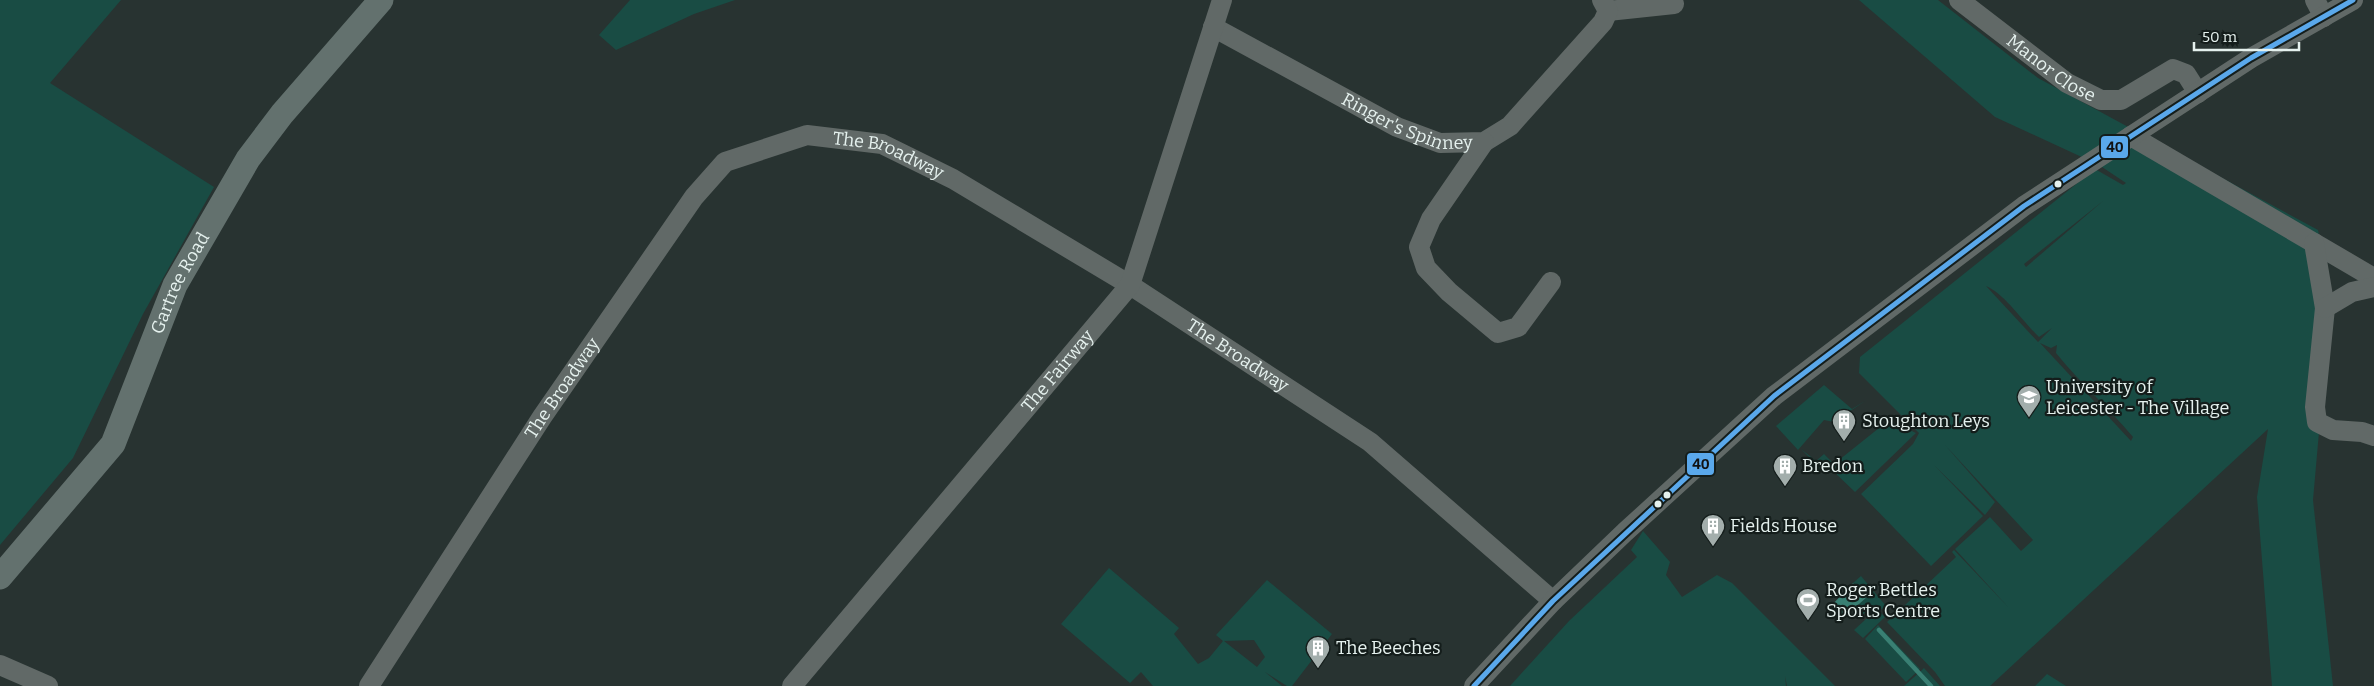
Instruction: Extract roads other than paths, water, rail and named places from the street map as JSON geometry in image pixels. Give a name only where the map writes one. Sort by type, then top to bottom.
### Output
[{"type":"main road","name":"Gartree Road","points":[[0,577],[113,444],[175,286],[248,159],[282,114],[381,0]]},
{"type":"street","name":"The Fairway","points":[[792,686],[1130,284],[1222,0]]},
{"type":"street","name":"Manor Close","points":[[1958,0],[2067,83],[2101,100],[2121,100],[2173,68],[2186,74],[2198,93]]},
{"type":"street","points":[[1474,686],[1553,601],[1625,532],[1774,396],[2024,206],[2251,58],[2319,8],[2353,0]]},
{"type":"street","points":[[1605,5],[1674,4]]},
{"type":"street","name":"Ringer's Spinney","points":[[1213,28],[1397,127],[1440,143],[1484,142],[1510,126],[1603,22],[1605,5]]},
{"type":"street","name":"The Broadway","points":[[368,686],[542,416],[694,197],[725,162],[807,135],[882,144],[954,179],[1130,284],[1370,442],[1553,601]]},
{"type":"street","points":[[2131,136],[2374,278]]},
{"type":"street","points":[[1484,142],[1431,219],[1419,247],[1426,268],[1450,292],[1498,333],[1518,327],[1551,282]]},
{"type":"street","points":[[2314,243],[2325,308],[2314,407],[2317,422],[2333,430],[2362,432],[2374,436]]},
{"type":"street","points":[[2325,308],[2352,292],[2374,287]]},
{"type":"street","points":[[0,665],[48,686]]},
{"type":"waterway","points":[[1879,630],[1931,686]]},
{"type":"place","name":"University of Leicester - The Village","points":[[2029,418]]},
{"type":"place","name":"Stoughton Leys","points":[[1844,442]]},
{"type":"place","name":"Bredon","points":[[1785,487]]},
{"type":"place","name":"Fields House","points":[[1713,547]]},
{"type":"place","name":"Roger Bettles Sports Centre","points":[[1808,621]]},
{"type":"place","name":"The Beeches","points":[[1318,669]]}]
